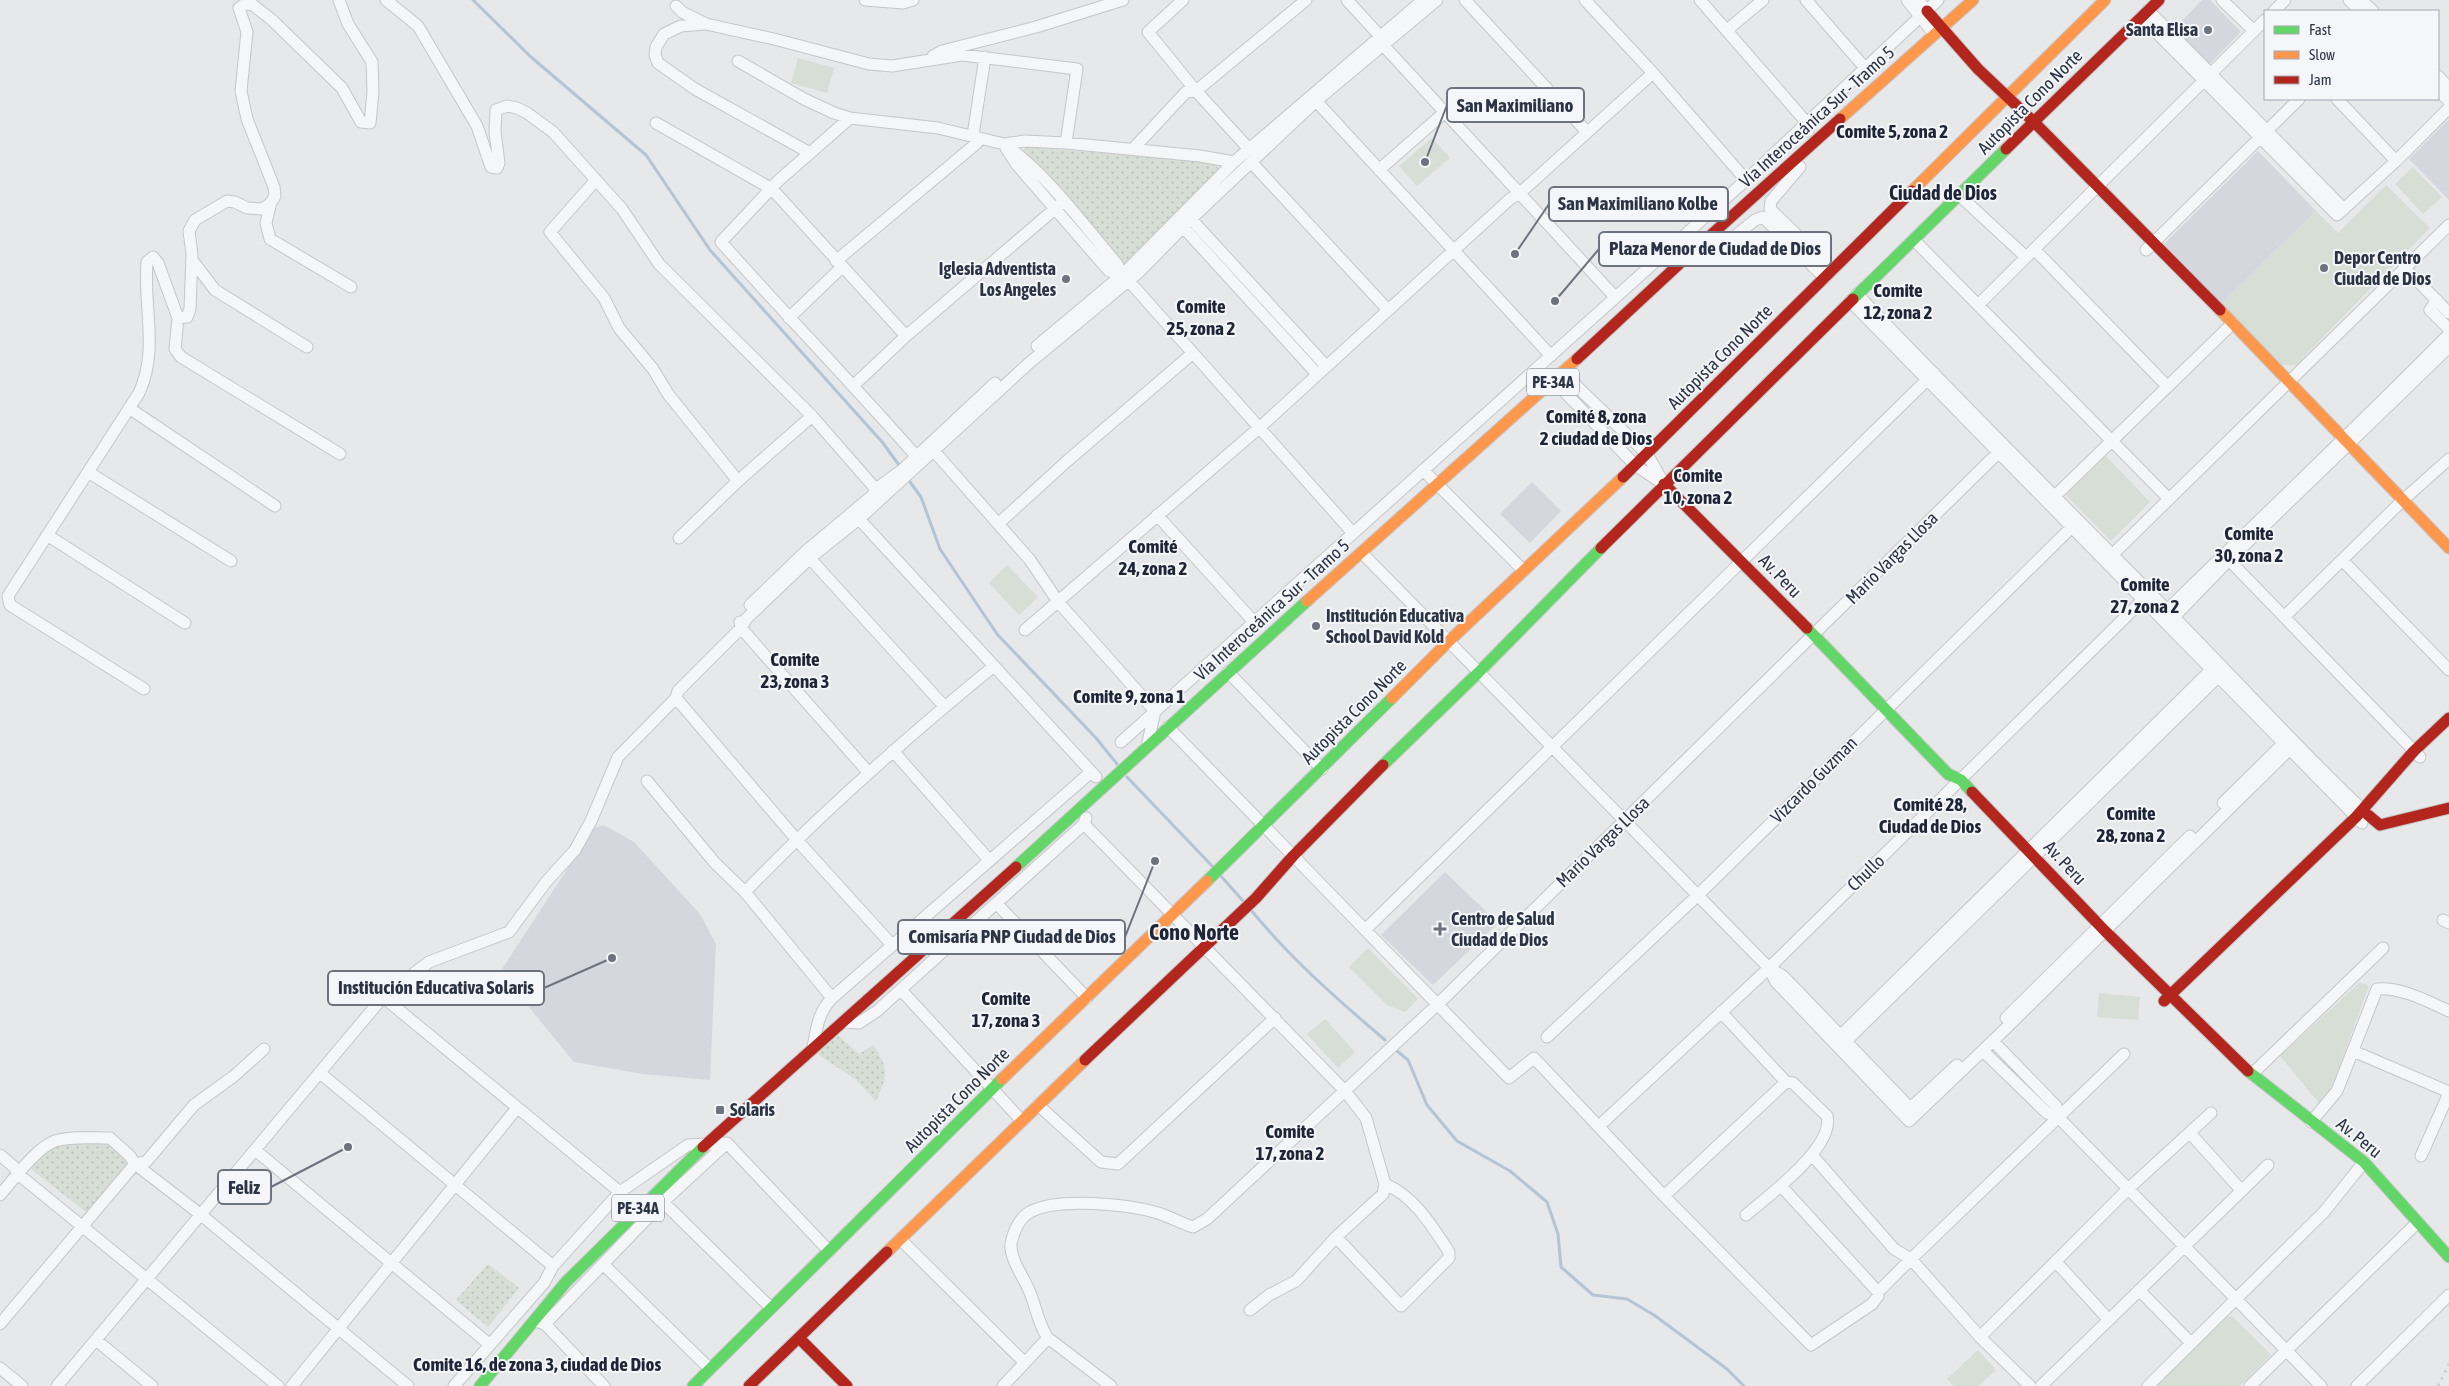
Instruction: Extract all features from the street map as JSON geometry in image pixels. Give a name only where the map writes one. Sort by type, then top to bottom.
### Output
[{"type":"main road","name":"Vía Interoceánica Sur - Tramo 5","points":[[480,1386],[540,1322],[597,1248],[705,1145],[788,1072],[813,1047],[844,1022],[1228,672],[1559,377],[1678,266],[1973,0]]},
{"type":"main road","name":"Autopista Cono Norte","points":[[693,1386],[993,1088],[1322,769],[1448,642],[1648,454],[2105,0]]},
{"type":"main road","name":"Autopista Cono Norte","points":[[749,1386],[1038,1105],[1204,946],[1236,918],[1387,760],[1478,672],[1664,484],[2159,0]]},
{"type":"main road","points":[[1937,31],[2003,100],[2287,385],[2400,503],[2449,560]]},
{"type":"main road","name":"Av. Peru","points":[[1664,484],[1743,562],[2170,1002],[2361,1166],[2415,1226],[2449,1257]]},
{"type":"main road","points":[[2400,503],[2449,548]]},
{"type":"main road","points":[[2361,1166],[2229,1066],[2170,1002],[2246,932],[2362,816],[2449,718]]},
{"type":"main road","points":[[2417,754],[2449,728]]},
{"type":"main road","points":[[2362,816],[2380,825],[2449,808]]},
{"type":"main road","points":[[2415,1226],[2449,1269]]},
{"type":"main road","points":[[799,1338],[847,1386]]},
{"type":"street","points":[[339,0],[348,24],[372,62],[373,92],[370,123],[361,122],[342,88],[253,4],[244,4],[239,8],[248,32],[241,91],[247,119],[274,187],[274,196],[266,223],[270,239],[351,287]]},
{"type":"street","points":[[386,0],[418,26],[477,126],[491,167],[497,168],[499,163],[495,132],[496,110],[507,106],[527,113],[553,132],[622,209],[660,264],[812,416],[879,493]]},
{"type":"street","points":[[865,0],[903,3],[913,0]]},
{"type":"street","points":[[928,60],[942,51],[1036,27],[1123,0]]},
{"type":"street","points":[[1183,0],[1148,32],[1196,91],[1250,149]]},
{"type":"street","points":[[1133,149],[1188,90],[1196,91],[1306,0]]},
{"type":"street","points":[[1346,0],[1445,112],[1616,297]]},
{"type":"street","points":[[57,1386],[383,997],[429,962],[508,932],[546,882],[575,850],[591,821],[618,757],[676,698],[678,691],[741,628],[746,618],[808,555],[873,495],[879,493],[933,450],[1187,223],[1423,0]]},
{"type":"street","points":[[808,555],[859,519],[879,493],[916,456],[1022,359],[1126,278],[1234,162],[1381,40],[1437,0]]},
{"type":"street","points":[[1465,0],[1587,132]]},
{"type":"street","points":[[1585,0],[1653,73],[1746,180]]},
{"type":"street","points":[[1700,0],[1807,123],[1807,150],[1802,164],[1770,201],[1770,209],[1829,274]]},
{"type":"street","points":[[1727,30],[1763,0]]},
{"type":"street","points":[[1806,0],[1866,69]]},
{"type":"street","points":[[1907,0],[1924,14],[1937,31]]},
{"type":"street","points":[[1918,0],[1924,14]]},
{"type":"street","points":[[1121,742],[1746,180],[1938,0]]},
{"type":"street","points":[[2222,0],[2254,31]]},
{"type":"street","points":[[2275,10],[2285,0]]},
{"type":"street","points":[[2349,0],[2359,10]]},
{"type":"street","points":[[2361,0],[2372,10]]},
{"type":"street","points":[[676,6],[682,12],[706,24],[774,39],[869,64],[892,66],[962,56],[985,57],[1077,69],[1066,143]]},
{"type":"street","points":[[2145,13],[2263,135],[2344,209],[2449,108]]},
{"type":"street","points":[[1979,304],[2264,21]]},
{"type":"street","points":[[706,24],[681,26],[664,34],[656,47],[655,55],[658,63],[695,89],[810,153]]},
{"type":"street","points":[[789,318],[839,264],[977,143],[973,135],[985,57]]},
{"type":"street","points":[[738,61],[804,99],[834,113],[850,118],[938,128],[973,135],[1004,144],[1024,158],[1109,271],[1126,278],[1353,533]]},
{"type":"street","points":[[1025,630],[1059,603],[1156,515],[1259,428],[1453,250],[1653,73]]},
{"type":"street","points":[[2439,77],[2449,88]]},
{"type":"street","points":[[2439,91],[2449,102]]},
{"type":"street","points":[[2149,247],[2298,100]]},
{"type":"street","points":[[2338,100],[2396,161]]},
{"type":"street","points":[[1316,102],[1551,356]]},
{"type":"street","points":[[1379,170],[1445,112]]},
{"type":"street","points":[[850,118],[778,181],[772,190],[721,242],[789,318],[854,385],[916,456]]},
{"type":"street","points":[[656,123],[772,190],[906,336]]},
{"type":"street","points":[[1004,144],[1025,140],[1066,143],[1200,156],[1234,162]]},
{"type":"street","points":[[1251,162],[1388,310]]},
{"type":"street","points":[[595,181],[550,232],[604,298],[619,328],[653,370],[668,394],[738,481]]},
{"type":"street","points":[[1960,196],[2031,253],[2167,386]]},
{"type":"street","points":[[178,318],[187,318],[190,309],[192,260],[189,231],[195,220],[227,202],[235,202],[247,208],[262,208],[271,202]]},
{"type":"street","points":[[854,385],[906,336],[1059,206]]},
{"type":"street","points":[[1678,266],[1720,248],[1755,220],[1762,217],[1829,274]]},
{"type":"street","points":[[1187,223],[1321,370]]},
{"type":"street","points":[[2112,554],[2449,225]]},
{"type":"street","points":[[1914,240],[2169,499]]},
{"type":"street","points":[[144,689],[10,605],[8,596],[129,408],[146,377],[151,343],[145,282],[147,262],[153,257],[158,263],[178,318],[175,349],[181,357],[340,454]]},
{"type":"street","points":[[192,260],[215,290],[307,347]]},
{"type":"street","points":[[2405,268],[2449,313]]},
{"type":"street","points":[[1854,298],[2001,450],[2167,615],[2289,744],[2362,816]]},
{"type":"street","points":[[2437,300],[2430,310],[2449,329]]},
{"type":"street","points":[[2055,496],[2229,326]]},
{"type":"street","points":[[2167,615],[2229,560],[2344,445],[2449,334]]},
{"type":"street","points":[[2167,615],[2303,476],[2344,445],[2449,347]]},
{"type":"street","points":[[998,524],[1066,462],[1193,353]]},
{"type":"street","points":[[1365,930],[1743,562],[1930,376]]},
{"type":"street","points":[[1559,377],[1648,454],[1664,484]]},
{"type":"street","points":[[1559,377],[1635,466],[1664,484]]},
{"type":"street","points":[[129,408],[276,506]]},
{"type":"street","points":[[680,538],[738,481],[812,416]]},
{"type":"street","points":[[933,450],[1030,560],[1059,603],[1155,711]]},
{"type":"street","points":[[2001,450],[2055,496],[2075,524],[2112,554],[2147,597]]},
{"type":"street","name":"Mario Vargas Llosa","points":[[1048,1338],[1041,1328],[1032,1296],[1012,1251],[1014,1232],[1028,1213],[1043,1206],[1091,1203],[1158,1213],[1193,1227],[1207,1219],[1438,1004],[2001,450]]},
{"type":"street","points":[[2285,616],[2400,503],[2449,459]]},
{"type":"street","points":[[1423,470],[1523,570]]},
{"type":"street","points":[[88,472],[231,561]]},
{"type":"street","points":[[1156,515],[1254,622]]},
{"type":"street","points":[[859,519],[1090,773],[1109,782]]},
{"type":"street","name":"Vizcardo Guzman","points":[[1547,1037],[1697,896],[2075,524]]},
{"type":"street","points":[[47,536],[185,623]]},
{"type":"street","points":[[1362,553],[1697,896],[1769,968],[1783,976],[1839,1040],[1910,1113]]},
{"type":"street","points":[[808,555],[944,706]]},
{"type":"street","points":[[2229,560],[2417,754]]},
{"type":"street","points":[[2342,560],[2449,670]]},
{"type":"street","name":"Chullo","points":[[1599,1126],[1769,968],[2147,597]]},
{"type":"street","points":[[741,628],[868,772]]},
{"type":"street","points":[[745,892],[796,839],[868,772],[944,706],[994,666]]},
{"type":"street","points":[[1839,1040],[2218,670]]},
{"type":"street","points":[[1228,672],[1322,769]]},
{"type":"street","points":[[676,698],[796,839],[892,945]]},
{"type":"street","points":[[1147,746],[1155,711]]},
{"type":"street","points":[[1168,727],[1509,1078],[1534,1058],[1664,1196],[1811,1345],[1872,1304],[1878,1296],[1878,1292],[1911,1259],[2124,1054]]},
{"type":"street","points":[[1910,1113],[2289,744]]},
{"type":"street","points":[[894,751],[989,860]]},
{"type":"street","points":[[813,1047],[818,1018],[822,1008],[832,998],[1090,773]]},
{"type":"street","points":[[647,782],[714,863],[745,892],[832,998]]},
{"type":"street","points":[[844,1022],[859,1023],[877,1011],[997,904],[1084,824],[1096,793]]},
{"type":"street","points":[[1084,824],[1172,916],[1275,1018],[1345,1091],[1366,1118],[1385,1184],[1383,1194],[1336,1237],[1296,1281],[1269,1296],[1250,1310]]},
{"type":"street","points":[[997,904],[1087,998]]},
{"type":"street","points":[[1910,1113],[1983,1051],[2099,930]]},
{"type":"street","points":[[2252,1074],[2382,948]]},
{"type":"street","points":[[2311,1122],[2335,1095],[2377,989],[2384,988],[2408,994],[2449,1011]]},
{"type":"street","points":[[901,990],[1022,1121]]},
{"type":"street","points":[[383,997],[620,1192]]},
{"type":"street","points":[[1720,1012],[1786,1082],[1793,1084],[1826,1116],[1828,1123],[1822,1140],[1812,1155],[1746,1216]]},
{"type":"street","points":[[1038,1105],[1101,1162],[1118,1164],[1125,1160],[1275,1018]]},
{"type":"street","points":[[1993,1041],[2056,1106],[2058,1118]]},
{"type":"street","points":[[0,1324],[135,1164],[146,1162],[194,1105],[234,1076],[264,1050]]},
{"type":"street","points":[[1983,1051],[2047,1113],[2058,1118],[2321,1386]]},
{"type":"street","points":[[2353,1051],[2449,1093],[2422,1156]]},
{"type":"street","points":[[320,1073],[553,1266]]},
{"type":"street","points":[[1664,1196],[1786,1082]]},
{"type":"street","points":[[292,1386],[517,1108]]},
{"type":"street","points":[[1980,1337],[2128,1189],[2211,1113]]},
{"type":"street","points":[[2190,1133],[2241,1190]]},
{"type":"street","points":[[0,1195],[44,1148],[54,1142],[68,1139],[110,1138],[130,1156],[135,1164],[200,1214],[408,1386]]},
{"type":"street","points":[[454,1386],[544,1282],[553,1266],[620,1192],[688,1145],[727,1143]]},
{"type":"street","points":[[727,1143],[829,1251]]},
{"type":"street","points":[[604,1386],[540,1322],[604,1264],[663,1202],[727,1143]]},
{"type":"street","points":[[255,1150],[489,1344]]},
{"type":"street","points":[[0,1155],[14,1167],[18,1174],[147,1277],[278,1386]]},
{"type":"street","points":[[1812,1155],[1894,1249],[1911,1259],[1980,1337],[2030,1386]]},
{"type":"street","points":[[2041,1386],[2241,1190],[2268,1166]]},
{"type":"street","points":[[2148,1386],[2324,1212],[2361,1166]]},
{"type":"street","points":[[1336,1237],[1401,1306],[1449,1258],[1449,1252],[1424,1215],[1397,1189],[1385,1184]]},
{"type":"street","points":[[1780,1186],[1878,1292]]},
{"type":"street","points":[[663,1202],[771,1308]]},
{"type":"street","points":[[2250,1386],[2415,1226]]},
{"type":"street","points":[[900,1239],[1025,1364]]},
{"type":"street","points":[[2056,1262],[2109,1320]]},
{"type":"street","points":[[604,1264],[710,1369]]},
{"type":"street","points":[[2139,1290],[2191,1344]]},
{"type":"street","points":[[2357,1386],[2449,1295]]},
{"type":"street","points":[[1003,1386],[1048,1338],[1111,1386]]},
{"type":"street","points":[[96,1340],[152,1386]]},
{"type":"street","points":[[0,1368],[22,1386]]},
{"type":"shaded area","name":"Santa Elisa","points":[[2202,0],[2210,0],[2241,32],[2209,65],[2175,28]]},
{"type":"shaded area","points":[[798,58],[834,68],[827,93],[791,83]]},
{"type":"shaded area","points":[[2449,119],[2449,200],[2409,159]]},
{"type":"shaded area","points":[[1432,138],[1450,158],[1417,186],[1399,166]]},
{"type":"shaded area","points":[[1027,147],[1200,161],[1216,165],[1219,169],[1125,265],[1023,150]]},
{"type":"shaded area","points":[[2258,151],[2316,211],[2221,304],[2164,244]]},
{"type":"shaded area","points":[[2413,167],[2442,197],[2423,214],[2395,184]]},
{"type":"shaded area","name":"Depor Centro Ciudad de Dios","points":[[2386,185],[2430,228],[2296,365],[2280,365],[2221,304],[2316,211],[2338,233]]},
{"type":"shaded area","points":[[2106,456],[2150,502],[2111,541],[2066,495]]},
{"type":"shaded area","points":[[1532,482],[1561,511],[1530,543],[1500,514]]},
{"type":"shaded area","points":[[1007,565],[1038,597],[1019,615],[989,583]]},
{"type":"shaded area","points":[[604,825],[634,842],[700,914],[716,944],[710,1080],[643,1074],[574,1062],[500,972],[594,828]]},
{"type":"shaded area","name":"Centro de Salud Ciudad de Dios","points":[[1445,872],[1498,923],[1433,985],[1381,935]]},
{"type":"shaded area","points":[[1368,948],[1418,999],[1405,1012],[1387,1005],[1349,967]]},
{"type":"shaded area","points":[[2360,982],[2369,986],[2330,1092],[2319,1103],[2280,1056]]},
{"type":"shaded area","points":[[2099,993],[2140,997],[2138,1020],[2097,1017]]},
{"type":"shaded area","points":[[1325,1019],[1355,1052],[1338,1068],[1307,1034]]},
{"type":"shaded area","points":[[839,1036],[859,1054],[874,1045],[885,1072],[885,1078],[876,1101],[855,1079],[816,1053]]},
{"type":"shaded area","points":[[107,1142],[129,1162],[86,1212],[31,1169],[49,1151],[65,1144]]},
{"type":"shaded area","points":[[488,1264],[519,1288],[488,1327],[456,1300]]},
{"type":"shaded area","points":[[2232,1316],[2271,1355],[2240,1386],[2157,1386],[2226,1317]]},
{"type":"shaded area","points":[[1978,1350],[1996,1370],[1978,1386],[1954,1386],[1947,1379]]},
{"type":"waterway","points":[[473,0],[531,57],[646,155],[710,250],[883,443],[901,468]]},
{"type":"waterway","points":[[907,478],[921,497],[940,549],[997,634],[1096,738],[1117,764]]},
{"type":"waterway","points":[[1127,777],[1214,868]]},
{"type":"waterway","points":[[1220,875],[1244,902]]},
{"type":"waterway","points":[[1251,910],[1298,962],[1385,1040]]},
{"type":"waterway","points":[[1397,1051],[1408,1060],[1427,1105],[1457,1141],[1510,1171],[1547,1202],[1558,1234],[1561,1267],[1593,1295],[1627,1299],[1654,1315],[1727,1369],[1744,1386]]},
{"type":"railway","points":[[2438,1386],[2449,1364]]},
{"type":"traffic: fast","points":[[1853,299],[2006,149]]},
{"type":"traffic: fast","points":[[1383,765],[1478,673],[1601,548]]},
{"type":"traffic: fast","points":[[1016,867],[1307,601]]},
{"type":"traffic: fast","points":[[1807,628],[1948,774],[1961,780],[1972,792]]},
{"type":"traffic: fast","points":[[1207,881],[1392,698]]},
{"type":"traffic: fast","points":[[2248,1071],[2364,1162],[2449,1257]]},
{"type":"traffic: fast","points":[[693,1386],[1002,1079]]},
{"type":"traffic: fast","points":[[480,1386],[566,1282],[703,1147]]},
{"type":"traffic: slow","points":[[1840,119],[1973,0]]},
{"type":"traffic: slow","points":[[1912,191],[2105,0]]},
{"type":"traffic: slow","points":[[2220,310],[2449,548]]},
{"type":"traffic: slow","points":[[1307,601],[1577,359]]},
{"type":"traffic: slow","points":[[1392,698],[1448,642],[1623,477]]},
{"type":"traffic: slow","points":[[1002,1079],[1207,881]]},
{"type":"traffic: slow","points":[[887,1252],[1085,1060]]},
{"type":"traffic: jam","points":[[2006,149],[2159,0]]},
{"type":"traffic: jam","points":[[1927,11],[1978,69],[2034,122],[2220,310]]},
{"type":"traffic: jam","points":[[1577,359],[1840,119]]},
{"type":"traffic: jam","points":[[1623,477],[1912,191]]},
{"type":"traffic: jam","points":[[1601,548],[1853,299]]},
{"type":"traffic: jam","points":[[1664,484],[1807,628]]},
{"type":"traffic: jam","points":[[2164,1001],[2356,817],[2414,751],[2449,718]]},
{"type":"traffic: jam","points":[[1085,1060],[1256,898],[1293,856],[1383,765]]},
{"type":"traffic: jam","points":[[1972,792],[2105,931],[2248,1071]]},
{"type":"traffic: jam","points":[[2368,815],[2380,825],[2449,808]]},
{"type":"traffic: jam","points":[[703,1147],[1016,867]]},
{"type":"traffic: jam","points":[[749,1386],[887,1252]]},
{"type":"traffic: jam","points":[[799,1338],[847,1386]]},
{"type":"place","name":"Santa Elisa","points":[[2208,30]]},
{"type":"place","name":"San Maximiliano","points":[[1425,162]]},
{"type":"place","name":"San Maximiliano Kolbe","points":[[1515,254]]},
{"type":"place","name":"Depor Centro Ciudad de Dios","points":[[2324,268]]},
{"type":"place","name":"Iglesia Adventista Los Angeles","points":[[1066,279]]},
{"type":"place","name":"Plaza Menor de Ciudad de Dios","points":[[1555,301]]},
{"type":"place","name":"Institución Educativa School David Kold","points":[[1316,626]]},
{"type":"place","name":"Comisaría PNP Ciudad de Dios","points":[[1155,861]]},
{"type":"place","name":"Centro de Salud Ciudad de Dios","points":[[1440,929]]},
{"type":"place","name":"Institución Educativa Solaris","points":[[612,958]]},
{"type":"place","name":"Solaris","points":[[720,1110]]},
{"type":"place","name":"Feliz","points":[[348,1147]]},
{"type":"district","name":"Comite 5, zona 2","points":[[1892,131]]},
{"type":"district","name":"Ciudad de Dios","points":[[1943,193]]},
{"type":"district","name":"Comite 12, zona 2","points":[[1898,301]]},
{"type":"district","name":"Comite 25, zona 2","points":[[1201,317]]},
{"type":"district","name":"Comité 8, zona 2 ciudad de Dios","points":[[1596,427]]},
{"type":"district","name":"Comite 10, zona 2","points":[[1698,486]]},
{"type":"district","name":"Comite 30, zona 2","points":[[2249,544]]},
{"type":"district","name":"Comité 24, zona 2","points":[[1153,557]]},
{"type":"district","name":"Comite 27, zona 2","points":[[2145,595]]},
{"type":"district","name":"Comite 23, zona 3","points":[[795,670]]},
{"type":"district","name":"Comite 9, zona 1","points":[[1129,696]]},
{"type":"district","name":"Comité 28, Ciudad de Dios","points":[[1930,815]]},
{"type":"district","name":"Comite 28, zona 2","points":[[2131,824]]},
{"type":"district","name":"Cono Norte","points":[[1194,932]]},
{"type":"district","name":"Comite 17, zona 3","points":[[1006,1009]]},
{"type":"district","name":"Comite 17, zona 2","points":[[1290,1142]]},
{"type":"district","name":"Comite 16, de zona 3, ciudad de Dios","points":[[537,1364]]}]
